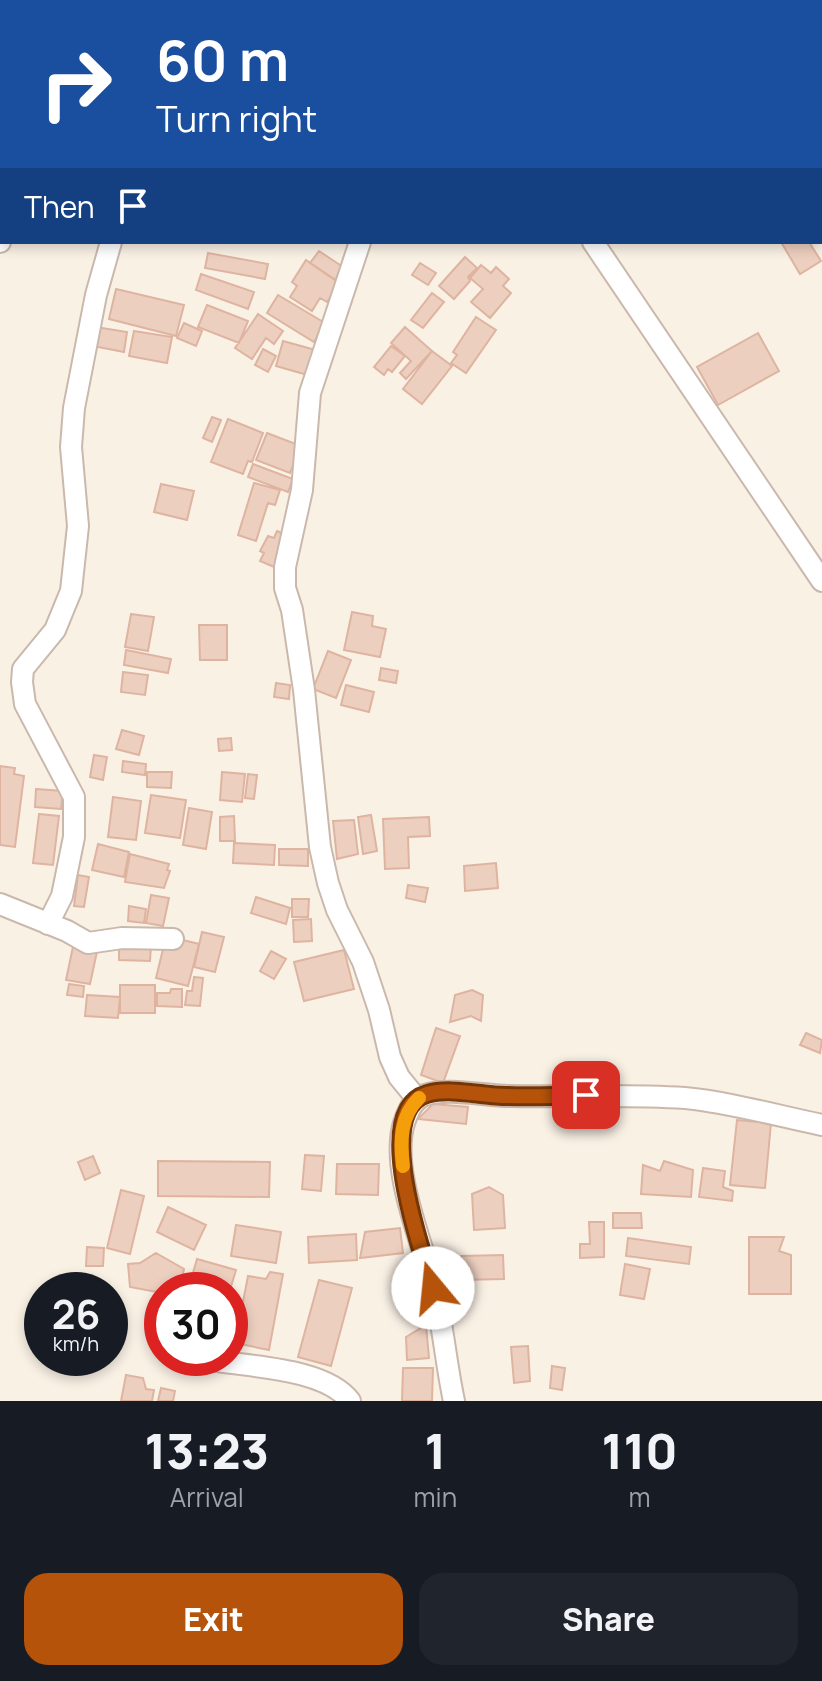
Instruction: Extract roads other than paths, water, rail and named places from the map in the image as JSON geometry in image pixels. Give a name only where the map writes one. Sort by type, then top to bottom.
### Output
[{"type":"street","points":[[48,924],[62,896],[74,837],[74,797],[25,704],[23,669],[55,630],[71,591],[78,526],[71,447],[74,408],[96,295],[110,244]]},
{"type":"street","points":[[359,244],[310,393],[302,490],[285,567],[285,588],[292,610],[304,690],[320,847],[328,883],[337,910],[363,962],[390,1057],[399,1077],[417,1099]]},
{"type":"street","points":[[594,244],[822,581]]},
{"type":"street","points":[[0,904],[88,943],[122,938],[173,939]]},
{"type":"street","points":[[454,1401],[433,1288],[415,1229],[400,1142],[404,1123],[417,1099],[428,1093],[446,1093],[688,1099],[822,1125]]},
{"type":"street","points":[[248,1366],[285,1371],[325,1382],[344,1392],[350,1401]]}]
